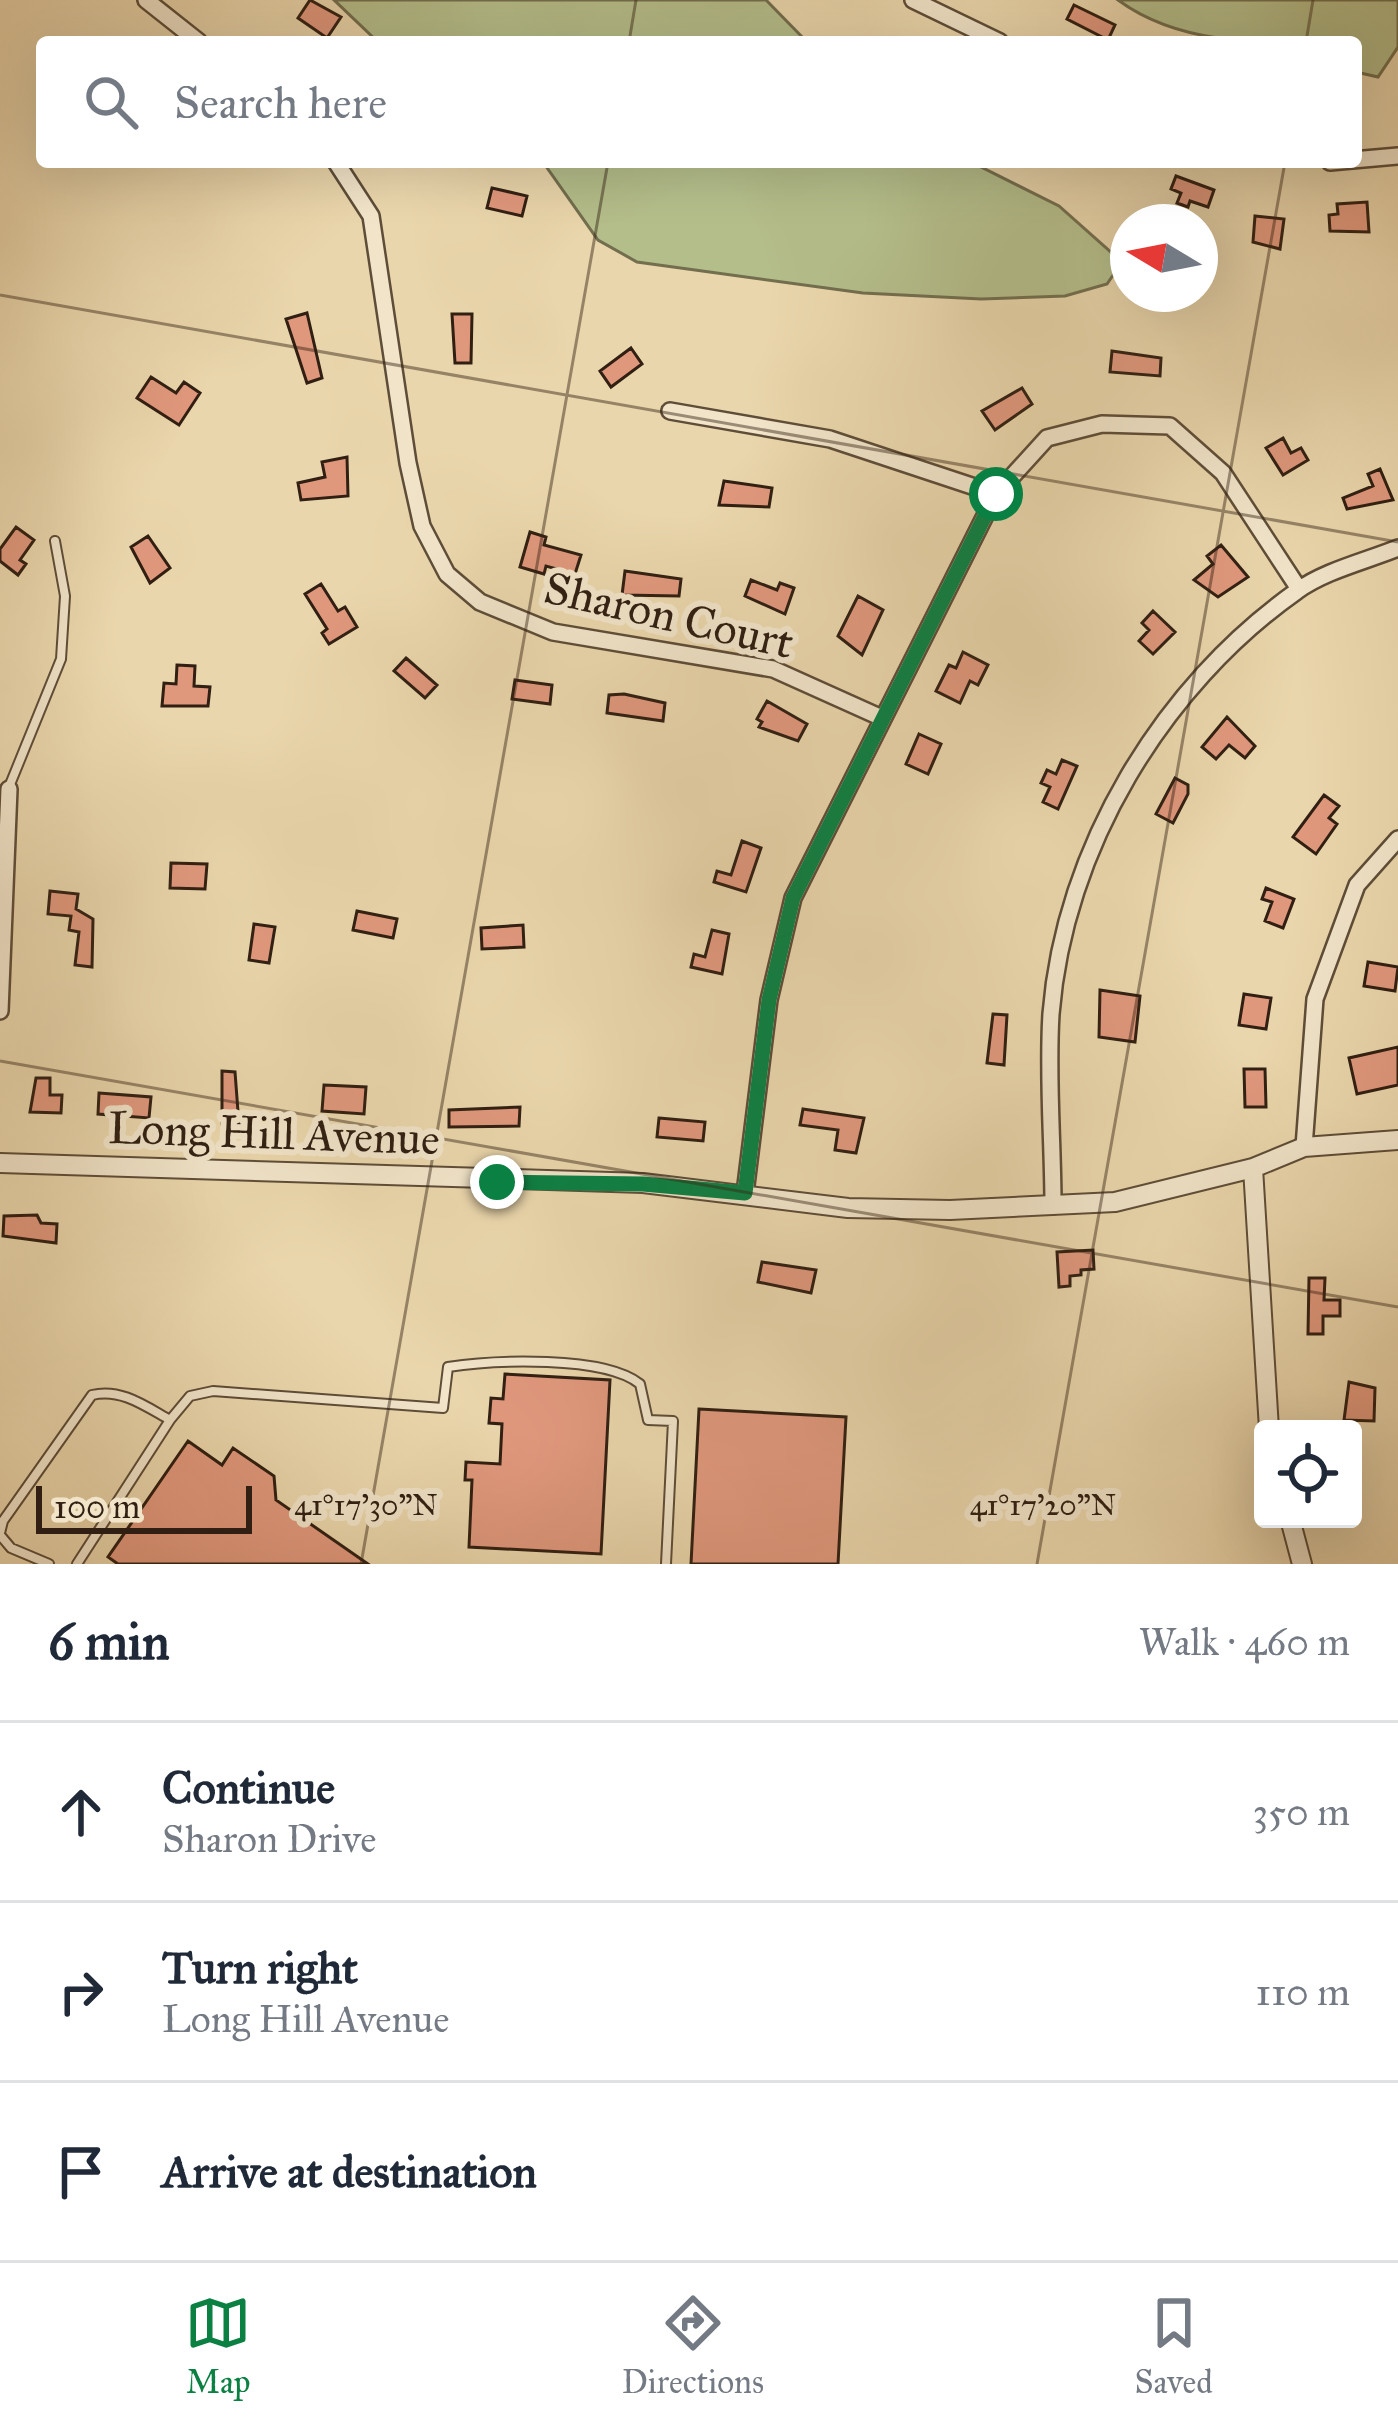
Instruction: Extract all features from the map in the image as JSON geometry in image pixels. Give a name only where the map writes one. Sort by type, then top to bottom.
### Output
[{"type":"street","points":[[146,0],[191,36]]},
{"type":"street","points":[[913,0],[988,36]]},
{"type":"street","points":[[1362,159],[1398,156]]},
{"type":"street","name":"Sharon Court","points":[[340,168],[371,216],[408,463],[422,526],[447,574],[480,602],[553,632],[773,669],[882,718]]},
{"type":"street","points":[[670,411],[830,439],[996,494]]},
{"type":"street","points":[[745,1193],[769,1000],[793,898],[996,494],[1047,438],[1102,424],[1171,426],[1223,473],[1299,589]]},
{"type":"street","points":[[1053,1207],[1051,1012],[1081,868],[1140,754],[1222,658],[1299,589],[1398,548]]},
{"type":"street","points":[[0,1011],[9,789]]},
{"type":"street","points":[[1304,1147],[1315,999],[1357,885],[1398,839]]},
{"type":"street","name":"Long Hill Avenue","points":[[0,1163],[291,1168],[745,1193],[848,1208],[1053,1207],[1167,1193],[1304,1147],[1398,1140]]},
{"type":"street","points":[[1252,1168],[1268,1420]]},
{"type":"street","points":[[1292,1528],[1302,1564]]},
{"type":"lane","points":[[9,789],[62,658],[65,596],[55,541]]},
{"type":"lane","points":[[77,1564],[190,1396],[214,1391],[443,1408],[448,1367],[482,1361],[616,1370],[644,1389],[648,1420],[673,1421],[666,1564]]},
{"type":"lane","points":[[49,1564],[11,1548],[0,1534],[3,1521],[92,1395],[106,1391],[129,1397],[170,1420]]},
{"type":"green space","points":[[334,0],[766,0],[801,36],[372,36]]},
{"type":"green space","points":[[1118,0],[1398,0],[1398,47],[1378,77],[1362,73],[1362,36],[1208,36],[1144,16]]},
{"type":"green space","points":[[547,168],[983,168],[1059,206],[1110,251],[1110,280],[1065,296],[981,299],[863,293],[637,262],[598,240]]},
{"type":"building","points":[[310,0],[341,17],[328,36],[298,18]]},
{"type":"building","points":[[1074,5],[1115,25],[1110,36],[1100,36],[1067,19]]},
{"type":"building","points":[[1176,176],[1214,190],[1209,204],[1180,204],[1181,193],[1171,189]]},
{"type":"building","points":[[492,188],[527,196],[522,216],[487,208]]},
{"type":"building","points":[[1367,202],[1369,232],[1330,231],[1329,215],[1338,214],[1337,204]]},
{"type":"building","points":[[1255,216],[1284,219],[1280,249],[1253,242]]},
{"type":"building","points":[[307,313],[322,378],[307,383],[286,319]]},
{"type":"building","points":[[452,314],[472,314],[471,363],[455,363]]},
{"type":"building","points":[[631,348],[642,364],[611,387],[600,371]]},
{"type":"building","points":[[1112,351],[1161,358],[1160,376],[1110,372]]},
{"type":"building","points":[[151,377],[176,393],[184,382],[200,393],[179,425],[137,398]]},
{"type":"building","points":[[1022,388],[1032,404],[995,430],[982,411]]},
{"type":"building","points":[[1283,438],[1291,453],[1301,448],[1308,460],[1283,475],[1266,448]]},
{"type":"building","points":[[347,457],[348,496],[301,500],[298,483],[325,477],[322,462]]},
{"type":"building","points":[[1380,469],[1393,500],[1347,509],[1343,498],[1373,486],[1368,474]]},
{"type":"building","points":[[724,481],[772,488],[769,507],[719,505]]},
{"type":"building","points":[[16,527],[34,540],[20,560],[26,564],[18,575],[0,561],[0,549]]},
{"type":"building","points":[[530,532],[546,537],[544,545],[581,555],[575,574],[546,566],[544,574],[520,567]]},
{"type":"building","points":[[148,536],[170,568],[150,583],[131,547]]},
{"type":"building","points":[[1221,545],[1248,577],[1218,597],[1194,580],[1213,564],[1207,556]]},
{"type":"building","points":[[625,571],[681,579],[679,596],[622,595]]},
{"type":"building","points":[[751,580],[777,590],[780,583],[794,588],[785,614],[745,596]]},
{"type":"building","points":[[321,584],[338,611],[345,607],[357,627],[329,644],[322,633],[327,629],[305,594]]},
{"type":"building","points":[[858,596],[883,610],[862,655],[838,636]]},
{"type":"building","points":[[1153,611],[1175,632],[1153,654],[1139,641],[1149,630],[1142,623]]},
{"type":"building","points":[[963,652],[988,665],[978,685],[970,681],[960,703],[936,691],[949,665],[956,668]]},
{"type":"building","points":[[406,658],[437,685],[425,698],[394,671]]},
{"type":"building","points":[[177,665],[195,666],[194,686],[210,687],[208,706],[162,706],[164,683],[176,684]]},
{"type":"building","points":[[515,680],[552,685],[550,704],[512,699]]},
{"type":"building","points":[[609,695],[665,703],[663,721],[607,713]]},
{"type":"building","points":[[767,701],[807,724],[798,741],[759,727],[762,722],[757,719]]},
{"type":"building","points":[[1227,717],[1255,746],[1245,758],[1229,745],[1216,759],[1202,747]]},
{"type":"building","points":[[919,734],[941,744],[928,774],[906,764]]},
{"type":"building","points":[[1062,760],[1077,766],[1058,809],[1043,802],[1050,787],[1041,783],[1047,770],[1056,774]]},
{"type":"building","points":[[1175,778],[1188,785],[1188,794],[1173,823],[1156,814]]},
{"type":"building","points":[[1324,795],[1339,806],[1329,818],[1337,824],[1316,854],[1293,837]]},
{"type":"building","points":[[742,841],[761,848],[746,892],[714,882],[717,871],[731,875]]},
{"type":"building","points":[[171,863],[207,864],[205,889],[170,888]]},
{"type":"building","points":[[1266,888],[1294,899],[1283,928],[1265,921],[1272,902],[1262,899]]},
{"type":"building","points":[[50,891],[78,894],[76,909],[93,919],[92,967],[75,965],[79,932],[69,930],[71,916],[48,914]]},
{"type":"building","points":[[357,911],[397,919],[393,938],[353,930]]},
{"type":"building","points":[[254,924],[275,927],[269,963],[249,960]]},
{"type":"building","points":[[523,925],[524,947],[482,949],[481,928]]},
{"type":"building","points":[[712,930],[729,934],[722,974],[691,967],[694,954],[705,957]]},
{"type":"building","points":[[1368,962],[1398,967],[1395,991],[1364,986]]},
{"type":"building","points":[[1100,990],[1140,996],[1135,1042],[1099,1037]]},
{"type":"building","points":[[1244,994],[1271,998],[1266,1029],[1239,1025]]},
{"type":"building","points":[[993,1014],[1007,1015],[1004,1065],[987,1063]]},
{"type":"building","points":[[1398,1047],[1398,1085],[1357,1094],[1349,1058]]},
{"type":"building","points":[[1244,1069],[1265,1069],[1266,1107],[1245,1107]]},
{"type":"building","points":[[222,1071],[235,1072],[239,1125],[222,1124]]},
{"type":"building","points":[[36,1078],[50,1078],[50,1095],[62,1095],[61,1113],[30,1112]]},
{"type":"building","points":[[324,1085],[366,1087],[364,1114],[322,1111]]},
{"type":"building","points":[[99,1093],[151,1097],[149,1118],[98,1114]]},
{"type":"building","points":[[520,1107],[519,1126],[449,1127],[449,1110]]},
{"type":"building","points":[[803,1109],[864,1118],[856,1153],[835,1150],[838,1130],[800,1125]]},
{"type":"building","points":[[659,1118],[705,1122],[703,1141],[657,1137]]},
{"type":"building","points":[[37,1215],[41,1223],[57,1224],[56,1243],[3,1236],[4,1216]]},
{"type":"building","points":[[1093,1250],[1094,1269],[1081,1270],[1081,1275],[1070,1276],[1070,1286],[1059,1287],[1057,1252]]},
{"type":"building","points":[[762,1262],[816,1270],[811,1293],[758,1282]]},
{"type":"building","points":[[1309,1278],[1325,1278],[1324,1300],[1340,1300],[1340,1316],[1323,1316],[1323,1334],[1308,1334]]},
{"type":"building","points":[[505,1374],[610,1380],[601,1554],[469,1547],[472,1480],[465,1480],[466,1462],[500,1464],[502,1424],[489,1423],[491,1398],[503,1399]]},
{"type":"building","points":[[1349,1382],[1375,1388],[1374,1421],[1344,1420]]},
{"type":"building","points":[[699,1409],[846,1417],[838,1564],[691,1564]]},
{"type":"building","points":[[188,1441],[222,1465],[233,1448],[274,1476],[276,1500],[368,1564],[118,1564],[108,1557]]},
{"type":"route","points":[[497,1182],[643,1184],[745,1193],[769,1000],[793,898],[996,494]]}]
